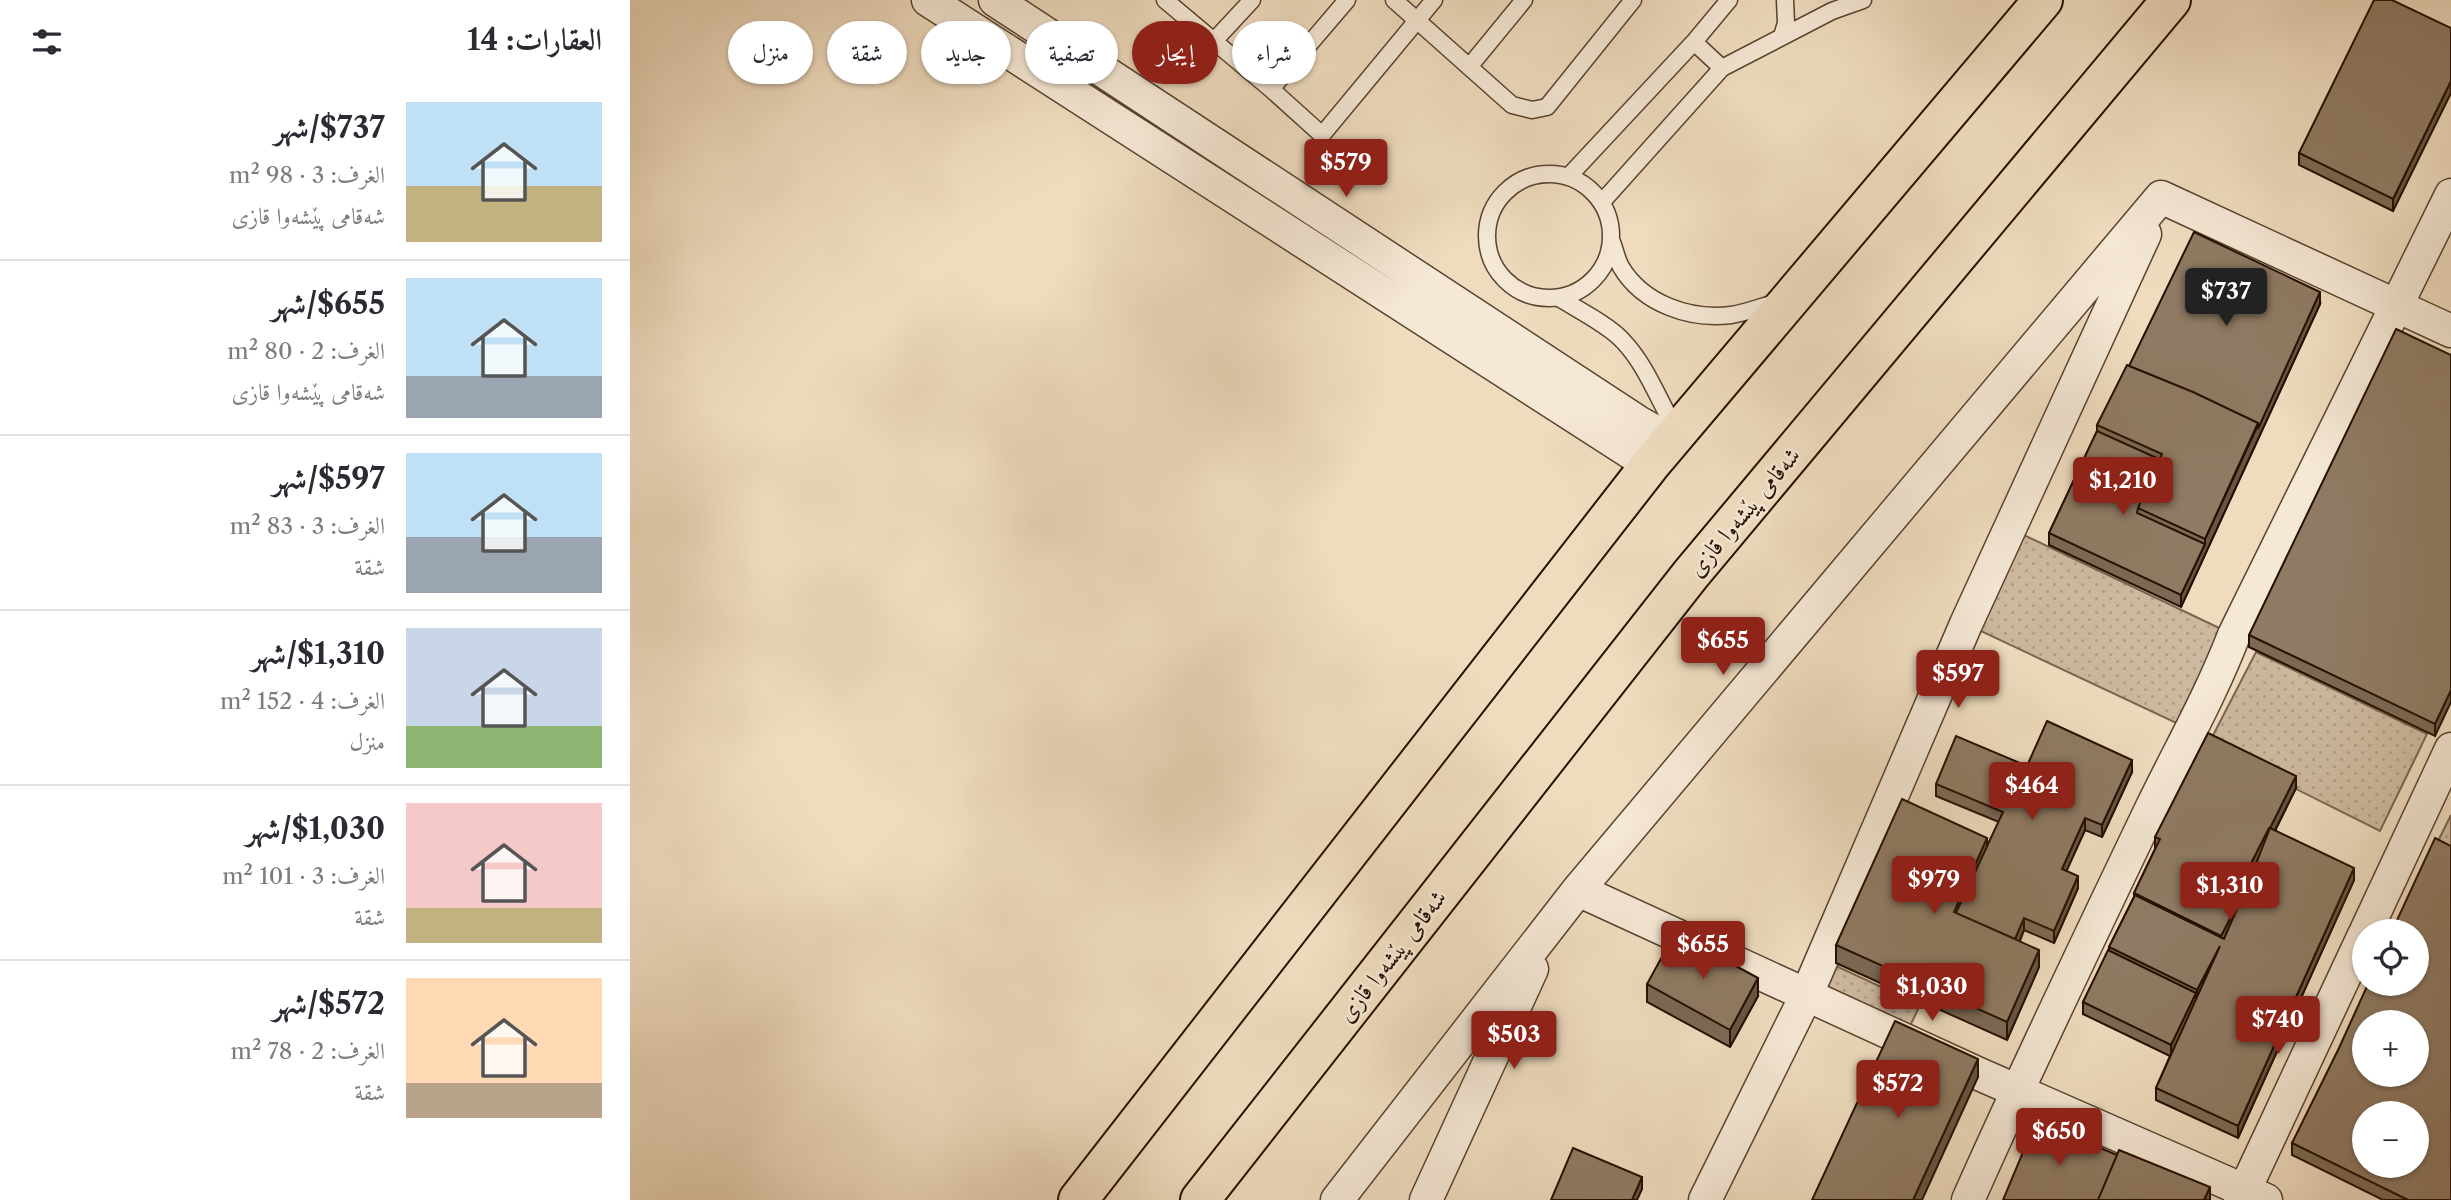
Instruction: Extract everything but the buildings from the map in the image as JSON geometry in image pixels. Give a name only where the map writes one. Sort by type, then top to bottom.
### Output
[{"type":"highway","points":[[1078,1200],[1666,446],[2043,0]]},
{"type":"highway","name":"شەقامی پێشەوا قازی","points":[[1200,1200],[1692,575],[2171,0]]},
{"type":"street","points":[[928,0],[1666,446]]},
{"type":"street","points":[[995,0],[1638,422],[1666,446]]},
{"type":"street","points":[[1968,1200],[2017,1090],[2189,729],[2221,670],[2234,635],[2451,195]]},
{"type":"street","points":[[2161,197],[2451,331]]},
{"type":"street","points":[[1337,1200],[1577,890],[2161,197]]},
{"type":"street","points":[[1705,1200],[1807,994],[1966,624],[2161,197]]},
{"type":"street","points":[[2372,919],[2451,750]]},
{"type":"street","points":[[1577,890],[2250,1197],[2352,963]]},
{"type":"street","points":[[1426,1200],[1554,920]]},
{"type":"lane","points":[[1165,0],[1190,21]]},
{"type":"lane","points":[[1218,37],[1252,0]]},
{"type":"lane","points":[[1271,89],[1347,0]]},
{"type":"lane","points":[[1394,0],[1512,105],[1532,110],[1546,107],[1633,0]]},
{"type":"lane","points":[[1218,44],[1322,135],[1434,0]]},
{"type":"lane","points":[[1469,67],[1524,0]]},
{"type":"lane","points":[[1569,177],[1694,42],[1729,0]]},
{"type":"lane","points":[[1782,36],[1786,23],[1785,0]]},
{"type":"lane","points":[[1602,202],[1722,68],[1832,11],[1863,0]]},
{"type":"lane","points":[[1694,42],[1722,68]]},
{"type":"lane","points":[[1612,242],[1606,262],[1595,279],[1579,291],[1559,298],[1538,298],[1519,291],[1503,278],[1491,261],[1486,241],[1488,221],[1496,202],[1510,187],[1528,177],[1549,173],[1569,177],[1588,187],[1602,202],[1620,267],[1638,289],[1667,306],[1696,315],[1731,315],[1791,298]]},
{"type":"lane","points":[[1559,298],[1623,340],[1645,370],[1659,402],[1666,446]]},
{"type":"shaded area","points":[[2011,529],[2234,635],[2189,729],[1966,624]]},
{"type":"shaded area","points":[[2256,652],[2427,734],[2380,831],[2208,745]]},
{"type":"shaded area","points":[[2451,815],[2451,852],[2436,845]]},
{"type":"shaded area","points":[[1834,965],[1920,1005],[1910,1026],[1813,983]]}]
